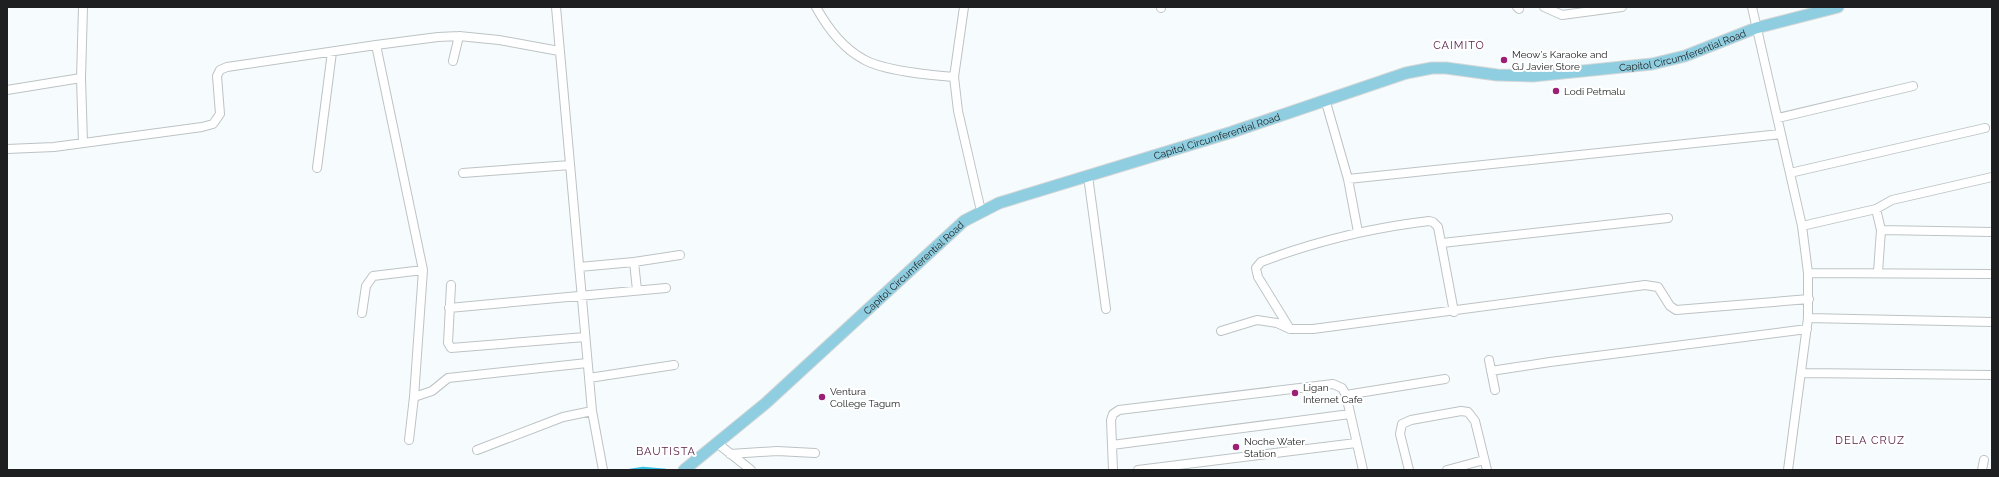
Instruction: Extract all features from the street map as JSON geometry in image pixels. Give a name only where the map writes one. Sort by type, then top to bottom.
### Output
[{"type":"main road","name":"Capitol Circumferential Road","points":[[684,470],[718,443],[800,372],[959,226],[981,211],[1021,195],[1232,132],[1383,79],[1432,68],[1533,76],[1652,64],[1692,54],[1756,28],[1838,7]]},
{"type":"street","points":[[83,7],[83,143]]},
{"type":"street","points":[[556,7],[588,378],[592,411],[603,470]]},
{"type":"street","points":[[816,7],[830,29],[856,55],[865,60],[910,72],[954,77]]},
{"type":"street","points":[[964,7],[954,77],[958,111],[981,211]]},
{"type":"street","points":[[1544,7],[1555,13],[1569,15],[1622,7]]},
{"type":"street","points":[[1752,7],[1802,226],[1808,272],[1809,299],[1807,329],[1788,470]]},
{"type":"street","points":[[7,149],[24,149],[161,134],[213,124],[220,114],[217,76],[220,70],[227,67],[438,37],[459,36],[500,40],[559,51]]},
{"type":"street","points":[[453,61],[459,36]]},
{"type":"street","points":[[376,45],[423,270],[414,397],[409,440]]},
{"type":"street","points":[[317,168],[332,52]]},
{"type":"street","points":[[7,90],[82,78]]},
{"type":"street","points":[[1778,118],[1913,86]]},
{"type":"street","points":[[1325,99],[1348,179],[1358,232]]},
{"type":"street","points":[[1790,173],[1985,128]]},
{"type":"street","points":[[1348,179],[1781,134]]},
{"type":"street","points":[[463,173],[570,165]]},
{"type":"street","points":[[1088,176],[1106,309]]},
{"type":"street","points":[[1802,226],[1876,209],[1892,200],[1992,177]]},
{"type":"street","points":[[1876,209],[1881,230],[1878,272]]},
{"type":"street","points":[[1442,243],[1668,218]]},
{"type":"street","points":[[1290,328],[1258,277],[1256,273],[1258,265],[1267,260],[1322,241],[1358,232],[1433,222],[1438,227],[1442,243],[1454,312]]},
{"type":"street","points":[[1881,230],[1992,232]]},
{"type":"street","points":[[579,267],[634,262],[680,255]]},
{"type":"street","points":[[634,262],[637,290]]},
{"type":"street","points":[[362,313],[366,286],[373,276],[423,270]]},
{"type":"street","points":[[1808,272],[1992,274]]},
{"type":"street","points":[[1221,331],[1257,320],[1277,323],[1290,328],[1313,329],[1454,312],[1645,285],[1658,287],[1670,306],[1676,310],[1809,299]]},
{"type":"street","points":[[450,286],[448,343],[449,346],[454,349],[585,337]]},
{"type":"street","points":[[449,308],[581,294],[666,288]]},
{"type":"street","points":[[1808,318],[1992,322]]},
{"type":"street","points":[[1491,371],[1807,329]]},
{"type":"street","points":[[1489,360],[1495,390]]},
{"type":"street","points":[[414,397],[432,391],[448,378],[453,376],[587,363]]},
{"type":"street","points":[[588,378],[674,366]]},
{"type":"street","points":[[1802,373],[1992,375]]},
{"type":"street","points":[[1346,395],[1445,379]]},
{"type":"street","points":[[1113,470],[1112,417],[1113,414],[1120,410],[1333,384],[1342,388],[1346,395],[1363,470]]},
{"type":"street","points":[[477,450],[564,417],[592,411]]},
{"type":"street","points":[[1409,470],[1400,434],[1402,424],[1411,420],[1462,411],[1468,412],[1475,421],[1487,470]]},
{"type":"street","points":[[1112,445],[1350,414]]},
{"type":"street","points":[[718,443],[751,470]]},
{"type":"street","points":[[1138,470],[1356,443]]},
{"type":"street","points":[[730,454],[777,451],[815,453]]},
{"type":"street","points":[[1448,470],[1484,460]]},
{"type":"street","points":[[1982,470],[1984,460]]},
{"type":"waterway","points":[[630,470],[643,468],[666,470]]},
{"type":"place","name":"Meow's Karaoke and GJ Javier Store","points":[[1504,60]]},
{"type":"place","name":"Lodi Petmalu","points":[[1556,91]]},
{"type":"place","name":"Ligan Internet Cafe","points":[[1295,393]]},
{"type":"place","name":"Ventura College Tagum","points":[[822,397]]},
{"type":"place","name":"Noche Water Station","points":[[1236,447]]},
{"type":"district","name":"CAIMITO","points":[[1459,45]]},
{"type":"district","name":"DELA CRUZ","points":[[1870,440]]},
{"type":"district","name":"BAUTISTA","points":[[666,451]]}]
